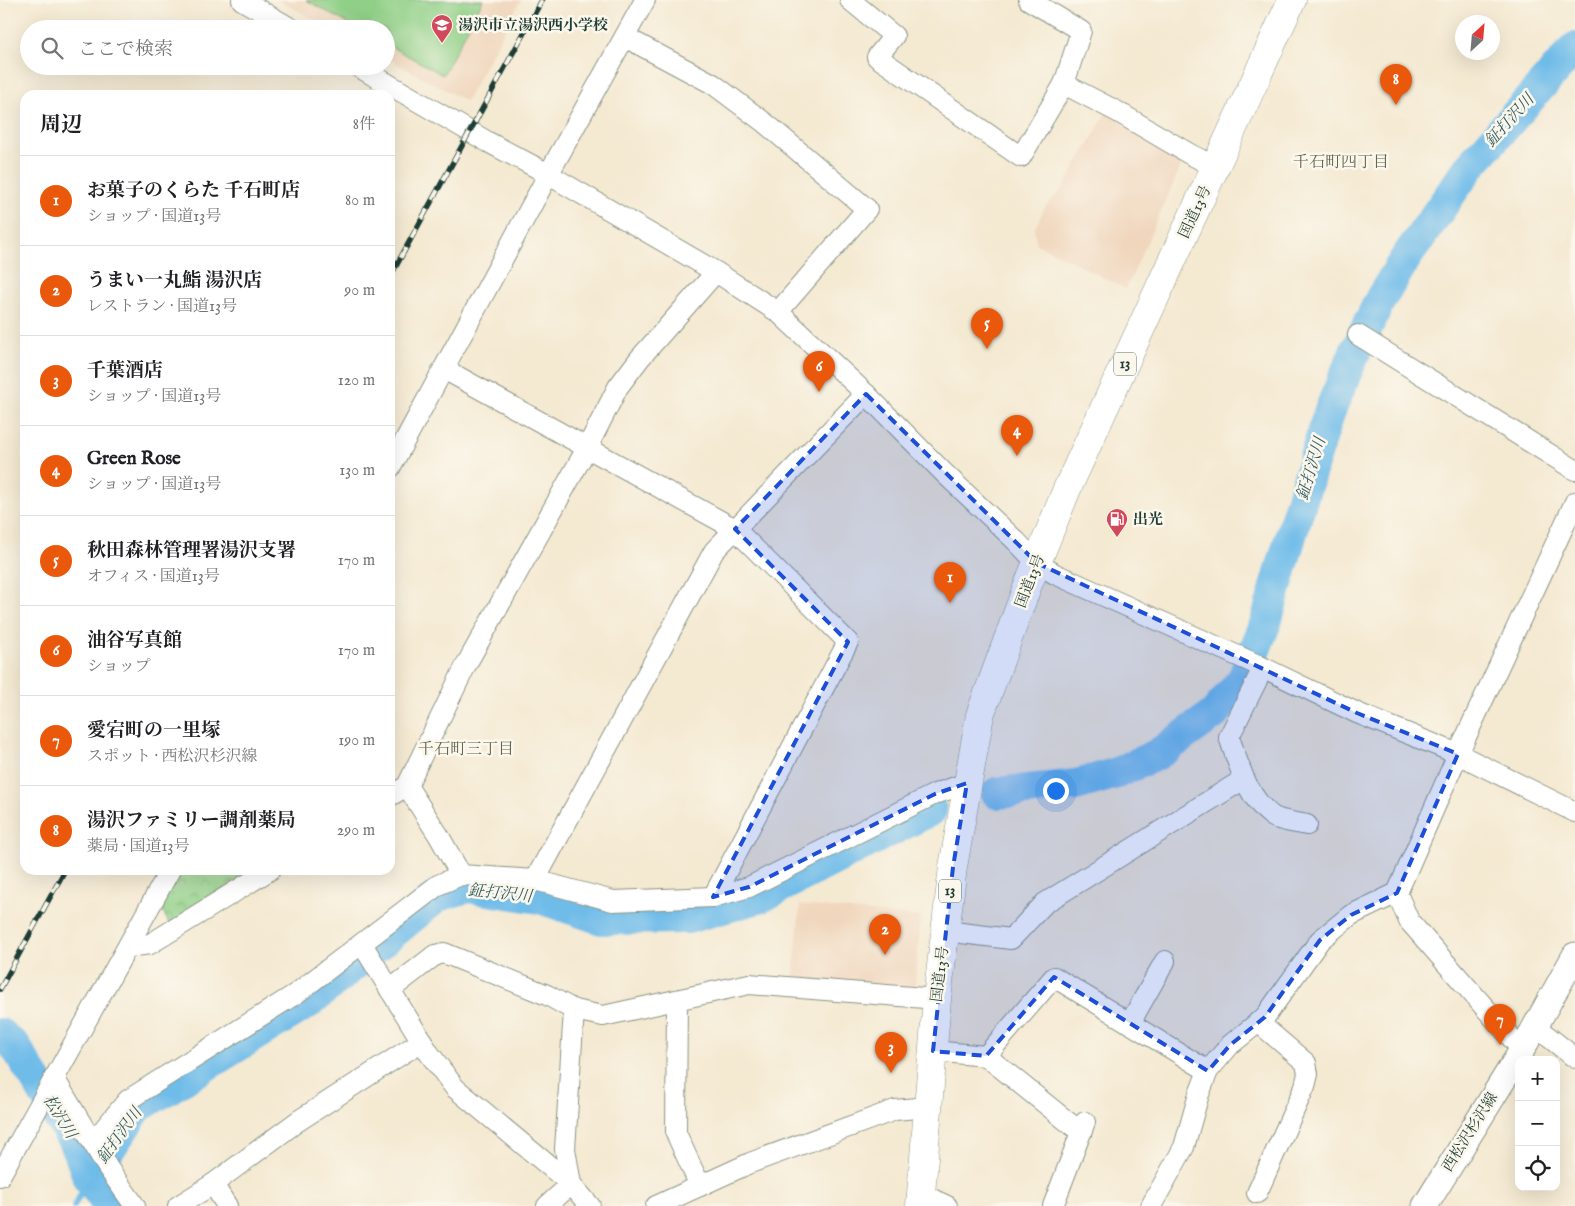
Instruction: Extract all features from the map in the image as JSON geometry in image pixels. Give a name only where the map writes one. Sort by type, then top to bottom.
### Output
[{"type":"highway","name":"国道13号","points":[[921,1201],[932,1051],[945,931],[953,868],[980,715],[1067,489],[1292,0]]},
{"type":"main road","name":"西松沢杉沢線","points":[[1425,1206],[1522,1050],[1575,955]]},
{"type":"street","points":[[242,0],[276,20]]},
{"type":"street","points":[[395,459],[645,0]]},
{"type":"street","points":[[850,0],[894,36],[877,57],[1021,157],[1064,84],[1081,31],[1029,0]]},
{"type":"street","points":[[625,37],[714,84],[765,123],[867,209],[778,312]]},
{"type":"street","points":[[373,75],[716,272],[778,312],[866,394],[1037,563],[1055,574],[1358,713],[1458,754],[1575,812]]},
{"type":"street","points":[[1064,84],[1215,167]]},
{"type":"street","points":[[461,875],[439,836],[398,791],[587,448],[618,387],[640,358],[716,272]]},
{"type":"street","points":[[1362,337],[1575,470]]},
{"type":"street","points":[[444,369],[735,529],[848,642],[713,897]]},
{"type":"street","points":[[535,880],[714,551],[866,394]]},
{"type":"street","points":[[1152,1206],[1184,1147],[1199,1094],[1208,1071],[1230,1045],[1265,1017],[1320,940],[1351,915],[1397,893],[1458,754],[1575,502]]},
{"type":"street","points":[[1254,664],[1230,737],[1244,779],[1254,796],[1274,817],[1307,825]]},
{"type":"street","points":[[945,931],[1011,939],[1045,903],[1244,779]]},
{"type":"street","points":[[93,1142],[128,1100],[366,950],[438,885],[461,875],[535,880],[613,900],[713,897],[749,887],[935,794],[967,783]]},
{"type":"street","points":[[0,1176],[167,875]]},
{"type":"street","points":[[128,947],[150,944],[262,875]]},
{"type":"street","points":[[1397,893],[1409,921],[1522,1050]]},
{"type":"street","points":[[366,950],[422,1042],[455,1088],[571,1184],[590,1206]]},
{"type":"street","points":[[390,990],[435,955],[444,953],[547,995],[574,1010],[603,1016],[748,984],[937,999]]},
{"type":"street","points":[[1130,1023],[1165,961]]},
{"type":"street","points":[[986,1056],[1054,977],[1208,1071]]},
{"type":"street","points":[[677,1000],[676,1132],[700,1186]]},
{"type":"street","points":[[571,1184],[565,1150],[574,1010]]},
{"type":"street","points":[[1257,1193],[1305,1086],[1308,1074],[1306,1063],[1258,1022]]},
{"type":"street","points":[[1536,1026],[1575,1058]]},
{"type":"street","points":[[178,1206],[213,1184],[298,1121],[422,1042]]},
{"type":"street","points":[[932,1051],[986,1056],[1073,1126],[1084,1126],[1053,1206]]},
{"type":"street","points":[[54,1078],[108,1168],[135,1206]]},
{"type":"street","points":[[656,1206],[750,1163],[895,1110],[928,1107]]},
{"type":"street","points":[[213,1184],[227,1206]]},
{"type":"street","points":[[547,1206],[571,1184]]},
{"type":"street","points":[[921,1201],[930,1198],[947,1206]]},
{"type":"highlighted area","points":[[866,394],[1037,563],[1357,713],[1458,754],[1397,893],[1351,915],[1320,940],[1265,1017],[1230,1045],[1208,1071],[1054,977],[986,1056],[933,1051],[953,867],[967,783],[935,794],[749,887],[713,897],[848,642],[735,529]]},
{"type":"shaded area","name":"湯沢市立湯沢西小学校","points":[[278,0],[521,0],[466,101],[395,63],[395,20],[315,20]]},
{"type":"shaded area","points":[[1107,112],[1181,166],[1126,289],[1037,244],[1034,230],[1045,207],[1063,188]]},
{"type":"shaded area","points":[[800,905],[921,917],[914,994],[793,982]]},
{"type":"green space","points":[[306,0],[483,0],[443,75],[395,49],[395,20],[342,20]]},
{"type":"green space","points":[[177,875],[245,875],[169,924],[160,905]]},
{"type":"waterway","name":"鉦打沢川","points":[[997,793],[1076,785],[1117,773],[1158,754],[1214,714],[1243,679],[1266,622],[1329,413],[1354,354],[1381,298],[1405,259],[1470,166],[1575,48]]},
{"type":"waterway","name":"鉦打沢川","points":[[89,1179],[138,1107],[308,1003],[438,896],[468,887],[540,898],[602,919],[687,918],[761,897],[931,810]]},
{"type":"waterway","name":"松沢川","points":[[0,1034],[15,1046],[77,1147],[89,1179],[109,1206]]},
{"type":"waterway","points":[[74,1206],[89,1179]]},
{"type":"railway","points":[[395,268],[542,0]]},
{"type":"railway","points":[[0,989],[62,875]]},
{"type":"place","name":"湯沢市立湯沢西小学校","points":[[442,44]]},
{"type":"place","name":"湯沢ファミリー調剤薬局","points":[[1396,105]]},
{"type":"place","name":"秋田森林管理署湯沢支署","points":[[987,349]]},
{"type":"place","name":"油谷写真館","points":[[819,392]]},
{"type":"place","name":"Green Rose","points":[[1017,456]]},
{"type":"place","name":"出光","points":[[1117,538]]},
{"type":"place","name":"お菓子のくらた 千石町店","points":[[950,603]]},
{"type":"place","name":"うまい一丸鮨 湯沢店","points":[[885,955]]},
{"type":"place","name":"愛宕町の一里塚","points":[[1500,1045]]},
{"type":"place","name":"千葉酒店","points":[[891,1073]]},
{"type":"district","name":"千石町四丁目","points":[[1341,163]]},
{"type":"district","name":"千石町三丁目","points":[[466,750]]}]
